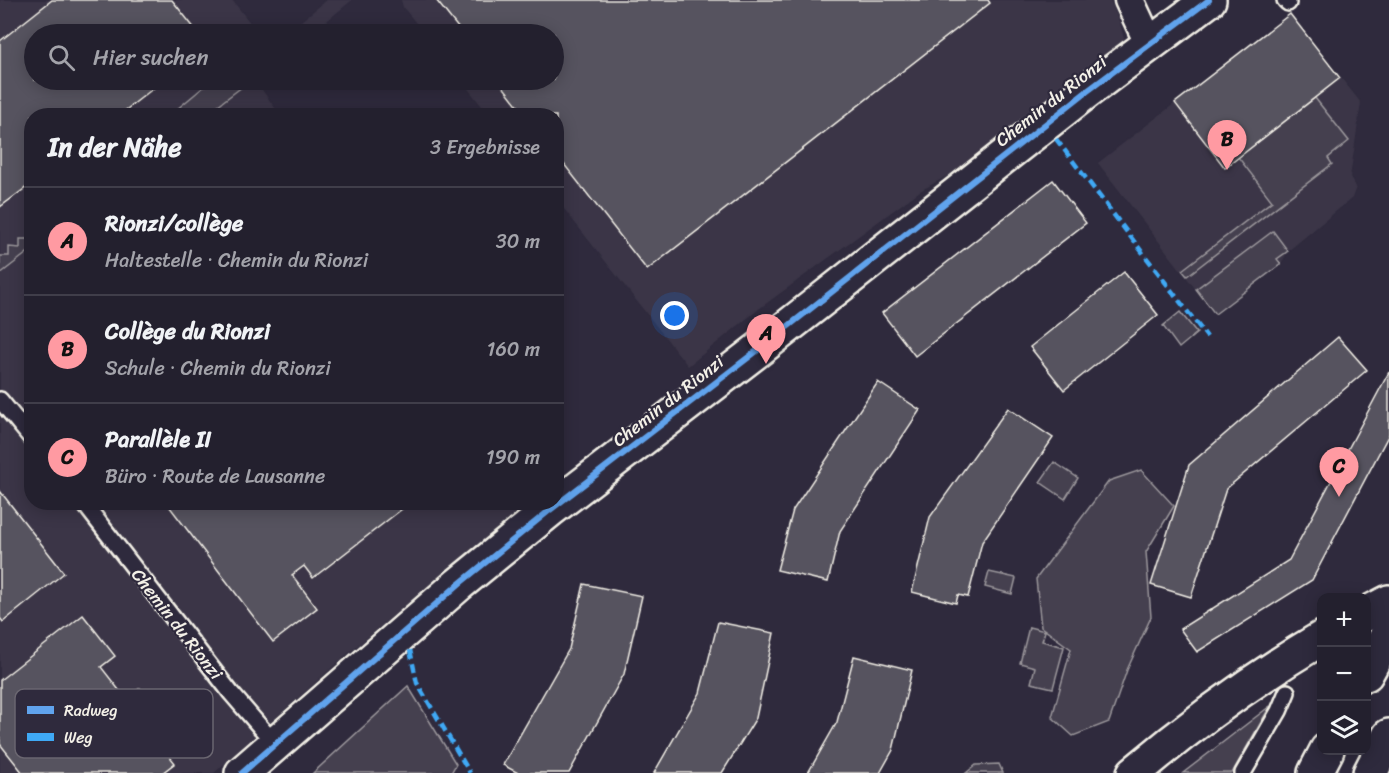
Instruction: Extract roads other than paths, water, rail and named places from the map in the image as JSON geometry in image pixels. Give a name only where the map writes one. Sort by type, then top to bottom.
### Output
[{"type":"main road","name":"Chemin du Rionzi","points":[[564,499],[1076,100],[1209,0]]},
{"type":"main road","name":"Chemin du Rionzi","points":[[242,773],[459,584],[550,510]]},
{"type":"main road","points":[[1371,611],[1389,602]]},
{"type":"main road","points":[[1371,666],[1389,632]]},
{"type":"main road","points":[[1134,773],[1180,735],[1259,677],[1317,641]]},
{"type":"main road","points":[[1370,773],[1389,736]]},
{"type":"main road","points":[[1315,773],[1324,755]]},
{"type":"street","points":[[1129,0],[1150,45]]},
{"type":"lane","points":[[0,400],[24,429]]},
{"type":"lane","name":"Chemin du Rionzi","points":[[89,510],[231,693],[274,744]]},
{"type":"lane","points":[[1243,773],[1279,711],[1287,692]]},
{"type":"place","name":"Collège du Rionzi","points":[[1227,170]]},
{"type":"place","name":"Rionzi/collège","points":[[766,364]]},
{"type":"place","name":"Parallèle II","points":[[1339,497]]}]
